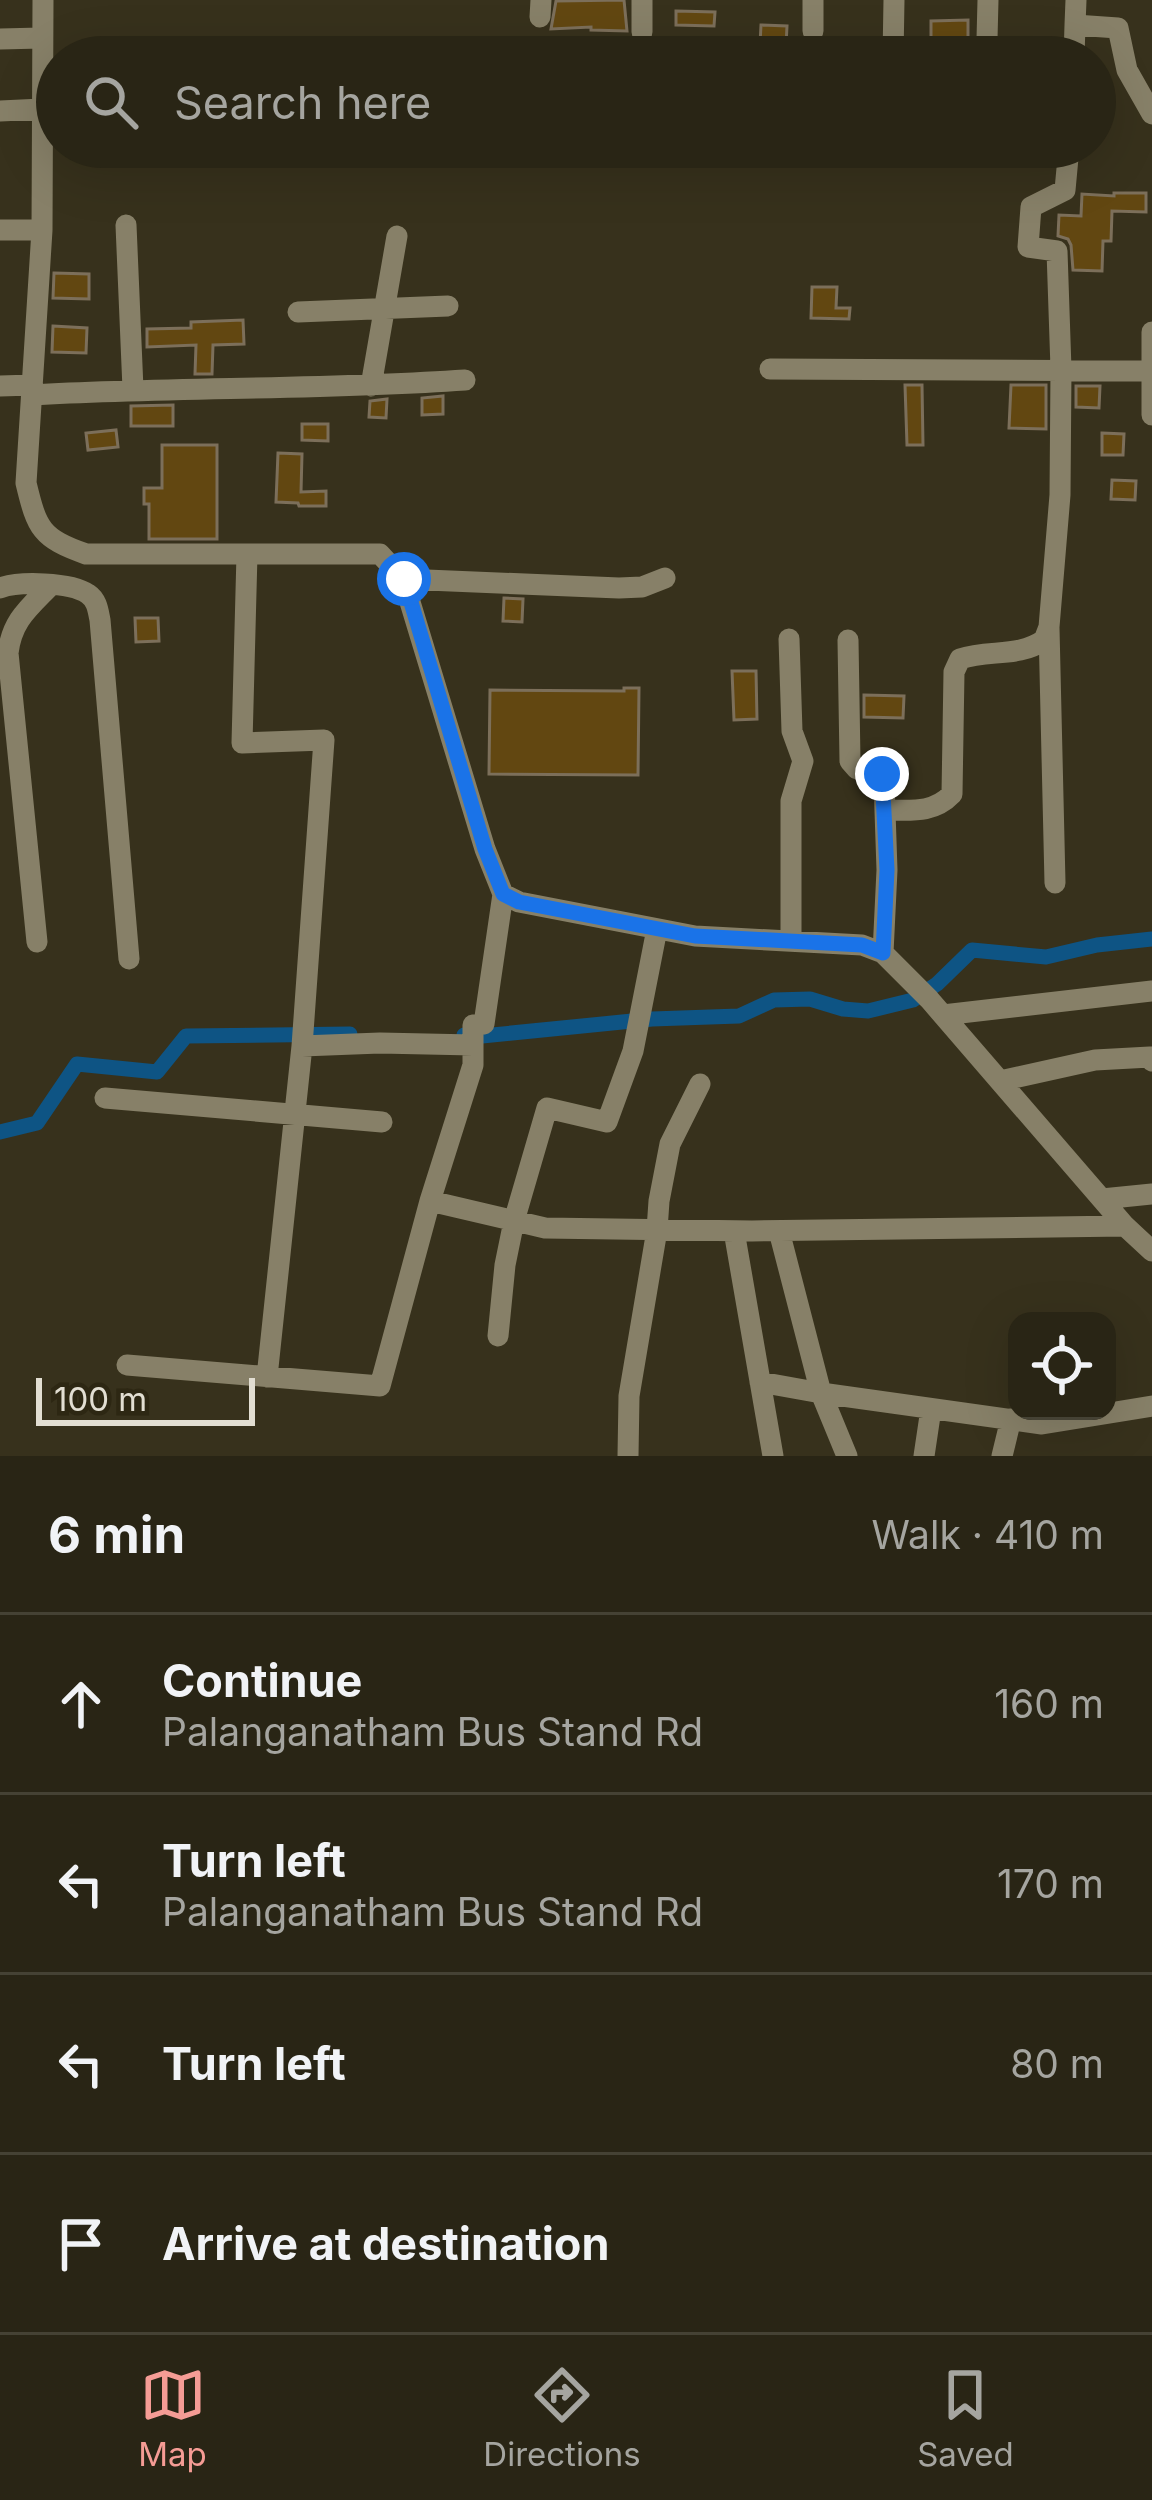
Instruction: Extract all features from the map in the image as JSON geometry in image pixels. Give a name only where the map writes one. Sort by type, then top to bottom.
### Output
[{"type":"street","points":[[41,36],[43,0]]},
{"type":"street","points":[[642,0],[642,32]]},
{"type":"street","points":[[813,0],[813,31]]},
{"type":"street","points":[[893,36],[894,0]]},
{"type":"street","points":[[987,36],[988,0]]},
{"type":"street","points":[[1075,36],[1076,0]]},
{"type":"street","points":[[1075,25],[1118,28],[1127,70],[1152,114]]},
{"type":"street","points":[[0,39],[36,38]]},
{"type":"street","points":[[0,111],[36,110]]},
{"type":"street","points":[[42,168],[26,482],[35,518],[55,543],[86,554],[380,554],[404,579],[485,849],[503,894],[484,1024],[473,1035],[302,1046]]},
{"type":"street","points":[[1054,883],[1049,627],[1060,495],[1057,250],[1028,247],[1031,207],[1066,190],[1068,168]]},
{"type":"street","points":[[126,225],[133,389]]},
{"type":"street","points":[[0,230],[42,230]]},
{"type":"street","points":[[371,386],[398,236]]},
{"type":"street","points":[[298,312],[448,306]]},
{"type":"street","points":[[1152,332],[1152,415]]},
{"type":"street","points":[[770,369],[1152,371]]},
{"type":"street","points":[[0,386],[32,390],[371,386],[465,380]]},
{"type":"street","points":[[247,554],[242,743],[324,740],[302,1046],[268,1377]]},
{"type":"street","points":[[404,579],[619,588],[642,587],[665,578]]},
{"type":"street","points":[[0,588],[18,584],[75,588],[96,603],[129,959]]},
{"type":"street","points":[[37,942],[8,653],[10,634],[22,615],[51,585]]},
{"type":"street","points":[[885,810],[928,810],[952,794],[954,672],[960,659],[1022,651],[1045,640],[1049,627]]},
{"type":"street","points":[[789,640],[792,731],[802,755],[791,801],[791,941]]},
{"type":"street","points":[[848,640],[850,761],[857,770],[882,774],[883,953]]},
{"type":"street","points":[[503,894],[519,902],[695,936],[862,945],[883,953],[1152,1251]]},
{"type":"street","points":[[498,1336],[514,1221],[547,1108],[607,1122],[633,1052],[657,929]]},
{"type":"street","points":[[930,1000],[1152,991]]},
{"type":"street","points":[[127,1366],[380,1386],[472,1065],[473,1035]]},
{"type":"street","points":[[1000,1081],[1095,1060],[1150,1057],[1152,1061]]},
{"type":"street","points":[[628,1456],[629,1396],[670,1144],[700,1084]]},
{"type":"street","points":[[105,1098],[382,1122]]},
{"type":"street","points":[[1102,1199],[1152,1194]]},
{"type":"street","points":[[430,1201],[545,1228],[779,1231],[1125,1226]]},
{"type":"street","points":[[734,1231],[773,1456]]},
{"type":"street","points":[[779,1231],[820,1394],[847,1456]]},
{"type":"street","points":[[760,1382],[1008,1419]]},
{"type":"street","points":[[1116,1412],[1152,1406]]},
{"type":"street","points":[[924,1456],[932,1408]]},
{"type":"street","points":[[1002,1456],[1012,1420],[1042,1424],[1066,1420]]},
{"type":"building","points":[[624,0],[627,31],[551,29],[556,1]]},
{"type":"building","points":[[676,11],[715,12],[714,26],[676,25]]},
{"type":"building","points":[[968,20],[968,36],[931,36],[931,21]]},
{"type":"building","points":[[761,25],[787,26],[786,36],[760,36]]},
{"type":"building","points":[[1146,193],[1146,212],[1112,211],[1111,241],[1103,241],[1102,271],[1073,270],[1071,245],[1058,236],[1059,215],[1081,216],[1082,194]]},
{"type":"building","points":[[54,273],[89,274],[89,299],[53,298]]},
{"type":"building","points":[[812,287],[837,287],[836,308],[850,308],[849,319],[811,318]]},
{"type":"building","points":[[243,320],[244,344],[213,345],[212,374],[195,374],[196,345],[147,347],[147,329]]},
{"type":"building","points":[[53,326],[87,328],[86,353],[52,352]]},
{"type":"building","points":[[905,385],[922,385],[923,445],[907,445]]},
{"type":"building","points":[[1011,385],[1046,385],[1046,429],[1009,428]]},
{"type":"building","points":[[1076,386],[1100,386],[1099,408],[1076,407]]},
{"type":"building","points":[[443,396],[443,414],[422,415],[422,398]]},
{"type":"building","points":[[387,399],[386,418],[369,417],[370,401]]},
{"type":"building","points":[[173,405],[173,426],[131,426],[131,406]]},
{"type":"building","points":[[302,424],[328,424],[328,441],[302,440]]},
{"type":"building","points":[[116,430],[118,447],[88,450],[86,433]]},
{"type":"building","points":[[1102,433],[1124,434],[1123,455],[1102,455]]},
{"type":"building","points":[[162,445],[217,445],[217,539],[149,539],[144,488],[162,488]]},
{"type":"building","points":[[278,453],[302,454],[301,492],[326,491],[326,506],[276,502]]},
{"type":"building","points":[[1112,480],[1136,481],[1135,500],[1111,499]]},
{"type":"building","points":[[504,598],[523,599],[522,622],[503,621]]},
{"type":"building","points":[[135,618],[158,618],[159,641],[136,642]]},
{"type":"building","points":[[732,671],[756,671],[757,719],[734,720]]},
{"type":"building","points":[[639,688],[638,775],[489,774],[490,690]]},
{"type":"building","points":[[864,695],[904,696],[903,718],[864,717]]},
{"type":"waterway","points":[[464,1035],[739,1016],[774,1000],[810,999],[868,1011],[913,1000],[972,950],[1046,957],[1152,939]]},
{"type":"waterway","points":[[0,1132],[37,1123],[77,1064],[157,1072],[186,1036],[350,1034]]},
{"type":"route","points":[[404,579],[485,849],[503,894],[519,902],[695,936],[862,945],[883,953],[887,870],[882,774]]}]
